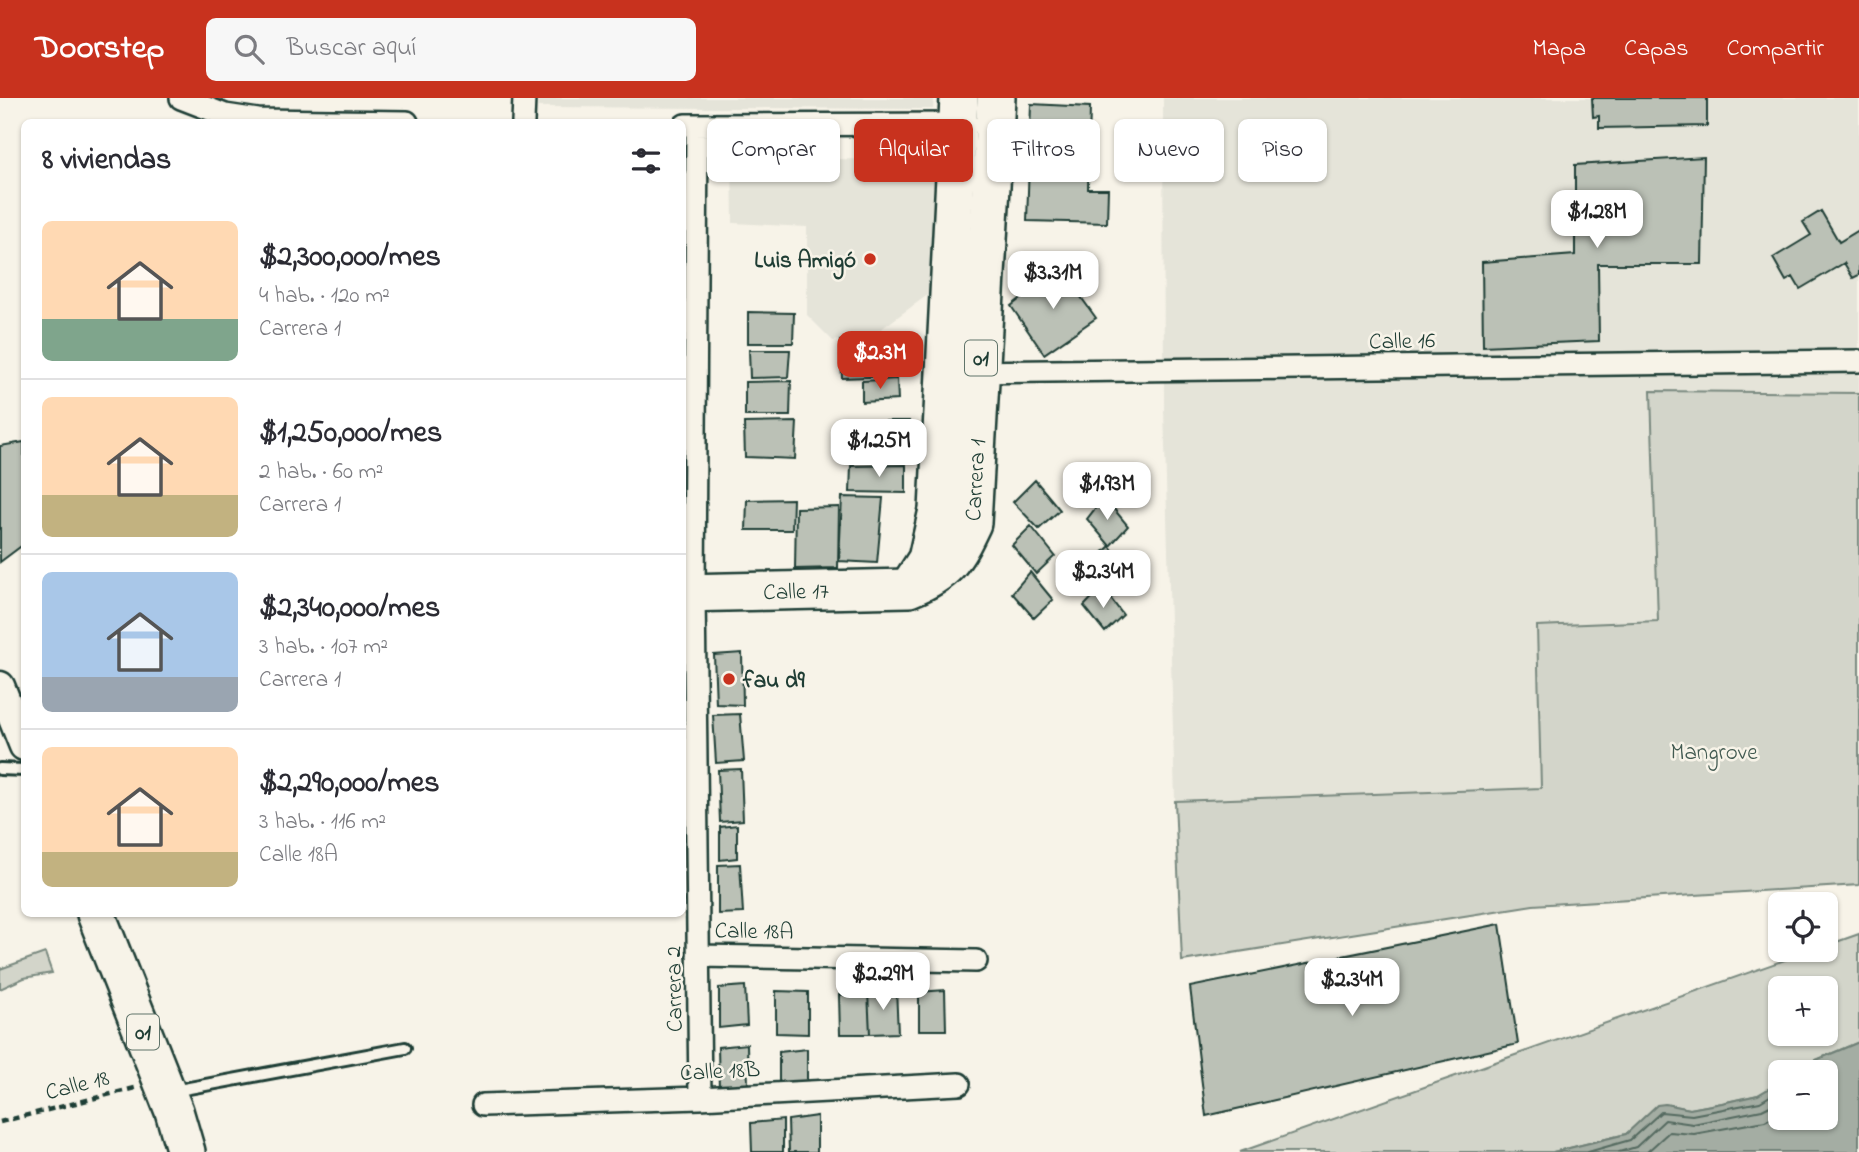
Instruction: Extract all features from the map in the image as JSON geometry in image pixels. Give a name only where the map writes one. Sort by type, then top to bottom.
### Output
[{"type":"highway","name":"Carrera 1","points":[[909,588],[940,573],[958,554],[972,523],[962,372],[958,111]]},
{"type":"highway","name":"Carrera 1","points":[[962,372],[995,111]]},
{"type":"highway","name":"Calle 17","points":[[688,593],[909,588]]},
{"type":"highway","name":"01","points":[[97,917],[165,1086],[186,1152]]},
{"type":"street","points":[[181,98],[225,115],[251,119]]},
{"type":"street","points":[[523,119],[524,98]]},
{"type":"street","points":[[690,125],[995,111]]},
{"type":"street","name":"Carrera 2","points":[[690,125],[688,593],[700,1098]]},
{"type":"street","name":"Calle 16","points":[[962,372],[1859,361]]},
{"type":"street","points":[[1,691],[21,739]]},
{"type":"street","name":"Calle 18A","points":[[698,956],[976,961]]},
{"type":"street","name":"Calle 18B","points":[[483,1105],[700,1098],[959,1084]]},
{"type":"lane","points":[[0,769],[21,770]]},
{"type":"lane","points":[[165,1086],[405,1048]]},
{"type":"path","name":"Calle 18","points":[[0,1122],[165,1086]]},
{"type":"shaded area","points":[[538,98],[934,98],[933,109],[538,107]]},
{"type":"shaded area","points":[[1163,98],[1859,98],[1859,393],[1651,392],[1658,621],[1537,626],[1542,788],[1175,801],[1164,409],[1163,182],[1224,182],[1224,119],[1163,119]]},
{"type":"shaded area","name":"Luis Amigó","points":[[840,159],[854,159],[854,182],[934,182],[933,291],[873,335],[833,341],[807,315],[807,227],[733,223],[732,182],[840,182]]},
{"type":"green space","name":"Mangrove","points":[[1651,391],[1859,393],[1859,885],[1533,905],[1182,961],[1175,801],[1541,788],[1537,626],[1658,621]]},
{"type":"green space","points":[[1859,934],[1859,1042],[1816,1060],[1768,1060],[1768,1089],[1758,1095],[1690,1109],[1665,1104],[1626,1134],[1553,1152],[1240,1152],[1779,962],[1838,962],[1838,941]]},
{"type":"green space","points":[[45,953],[52,973],[24,978],[0,989],[0,969]]},
{"type":"water","points":[[1859,1042],[1859,1152],[1553,1152],[1626,1134],[1657,1105],[1690,1109],[1758,1095],[1768,1089],[1768,1130],[1838,1130],[1838,1060],[1816,1060]]},
{"type":"building","points":[[1592,98],[1707,98],[1707,126],[1599,128],[1599,116],[1593,117]]},
{"type":"building","points":[[1031,104],[1090,107],[1090,119],[1030,119]]},
{"type":"building","points":[[1704,157],[1702,264],[1598,264],[1599,341],[1483,346],[1482,262],[1575,255],[1575,165]]},
{"type":"building","points":[[1028,182],[1088,182],[1088,189],[1108,189],[1107,223],[1027,221]]},
{"type":"building","points":[[1821,211],[1839,242],[1859,230],[1859,275],[1853,278],[1844,263],[1800,289],[1793,277],[1786,281],[1773,258],[1811,235],[1803,222]]},
{"type":"building","points":[[1060,268],[1096,318],[1044,354],[1011,306]]},
{"type":"building","points":[[748,312],[794,313],[793,343],[748,343]]},
{"type":"building","points":[[895,338],[896,376],[842,378],[840,341]]},
{"type":"building","points":[[749,350],[790,350],[788,377],[750,378]]},
{"type":"building","points":[[897,379],[898,400],[862,402],[862,381]]},
{"type":"building","points":[[791,381],[790,416],[745,416],[745,382]]},
{"type":"building","points":[[853,421],[909,421],[908,462],[852,458]]},
{"type":"building","points":[[797,422],[795,459],[745,457],[744,423]]},
{"type":"building","points":[[21,442],[21,546],[0,562],[0,446]]},
{"type":"building","points":[[906,465],[906,493],[850,492],[851,466]]},
{"type":"building","points":[[1035,480],[1060,510],[1039,529],[1013,502]]},
{"type":"building","points":[[842,497],[883,498],[877,563],[839,561]]},
{"type":"building","points":[[1104,497],[1128,526],[1110,546],[1087,519]]},
{"type":"building","points":[[793,499],[792,530],[746,530],[747,500]]},
{"type":"building","points":[[839,507],[838,568],[795,569],[796,508]]},
{"type":"building","points":[[1031,526],[1055,556],[1036,574],[1012,545]]},
{"type":"building","points":[[1110,546],[1132,578],[1111,598],[1087,567]]},
{"type":"building","points":[[1030,572],[1053,600],[1034,618],[1012,593]]},
{"type":"building","points":[[1102,587],[1123,615],[1105,632],[1084,606]]},
{"type":"building","name":"fau d9","points":[[742,653],[743,705],[716,704],[714,655]]},
{"type":"building","points":[[740,714],[744,761],[716,763],[713,715]]},
{"type":"building","points":[[741,769],[743,820],[720,822],[718,770]]},
{"type":"building","points":[[737,825],[737,858],[720,860],[720,827]]},
{"type":"building","points":[[740,864],[743,913],[718,914],[718,865]]},
{"type":"building","points":[[1500,924],[1518,1044],[1206,1116],[1190,987]]},
{"type":"building","points":[[745,986],[747,1025],[719,1028],[719,988]]},
{"type":"building","points":[[896,989],[898,1033],[870,1034],[868,992]]},
{"type":"building","points":[[945,990],[946,1030],[919,1030],[919,992]]},
{"type":"building","points":[[776,991],[808,992],[808,1034],[776,1033]]},
{"type":"building","points":[[868,992],[870,1034],[840,1034],[839,995]]},
{"type":"building","points":[[747,1044],[748,1087],[719,1090],[718,1047]]},
{"type":"building","points":[[807,1049],[807,1087],[779,1088],[779,1052]]},
{"type":"building","points":[[817,1116],[817,1152],[789,1152],[788,1120]]},
{"type":"building","points":[[783,1120],[783,1152],[752,1152],[751,1123]]},
{"type":"place","name":"Luis Amigó","points":[[870,259]]},
{"type":"place","name":"fau d9","points":[[729,679]]}]
